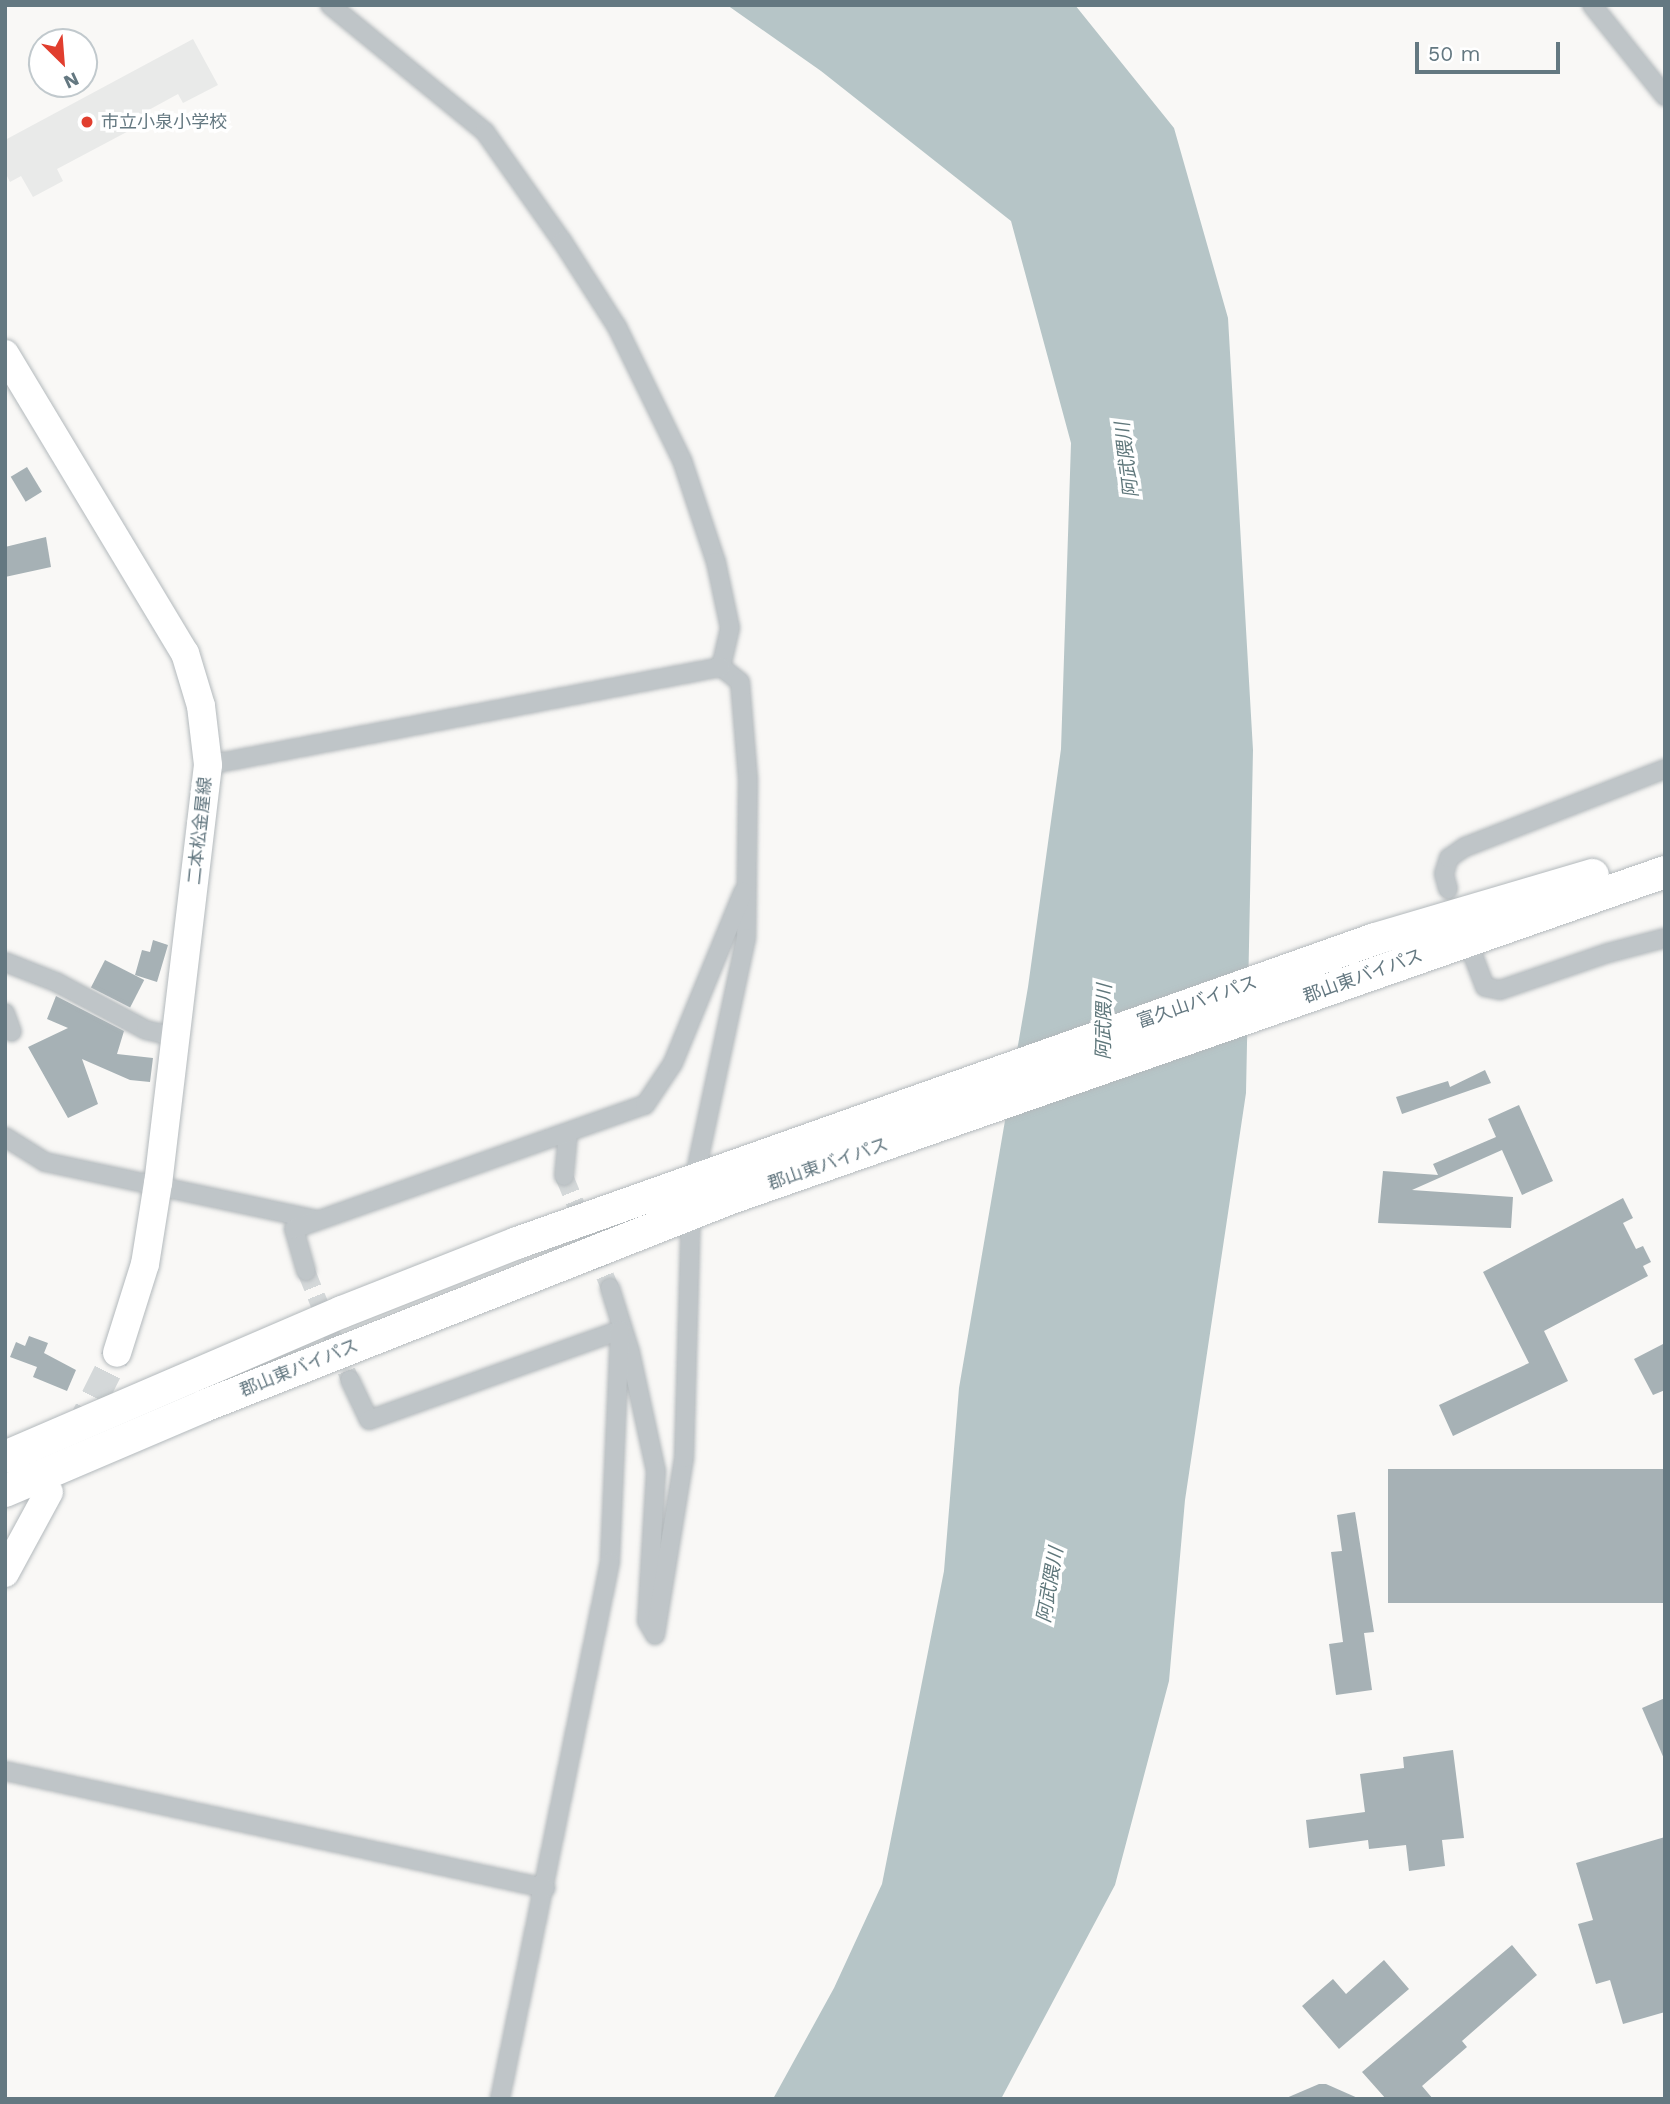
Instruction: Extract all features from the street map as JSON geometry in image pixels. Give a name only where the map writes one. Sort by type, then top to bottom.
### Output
[{"type":"highway","name":"富久山バイパス","points":[[694,1180],[1345,949],[1665,855]]},
{"type":"highway","name":"郡山東バイパス","points":[[5,1491],[204,1406],[731,1198],[1665,872]]},
{"type":"highway","name":"郡山東バイパス","points":[[5,1457],[342,1312],[694,1180]]},
{"type":"main road","name":"二本松金屋線","points":[[9,368],[185,653],[201,706],[208,765],[158,1183],[145,1264],[117,1353]]},
{"type":"main road","points":[[5,1573],[49,1492]]},
{"type":"street","points":[[330,5],[485,132],[617,327],[682,460],[716,562],[730,628],[721,667]]},
{"type":"street","points":[[1592,5],[1665,96]]},
{"type":"street","points":[[208,765],[721,667],[740,682],[748,780],[747,938],[694,1180]]},
{"type":"street","points":[[1448,889],[1444,874],[1449,858],[1465,846],[1665,769]]},
{"type":"street","points":[[306,1271],[294,1229],[568,1134],[645,1104],[673,1063],[747,881]]},
{"type":"street","points":[[1474,958],[1485,987],[1500,990],[1608,953],[1665,938]]},
{"type":"street","points":[[7,968],[56,982],[146,1030],[176,1037]]},
{"type":"street","points":[[5,1013],[12,1032]]},
{"type":"street","points":[[564,1177],[568,1134]]},
{"type":"street","points":[[5,1137],[45,1162],[158,1183],[323,1220]]},
{"type":"street","points":[[610,1288],[620,1330],[630,1352],[656,1471],[647,1621],[656,1634],[684,1458],[691,1213]]},
{"type":"street","points":[[350,1380],[369,1420],[620,1330]]},
{"type":"street","points":[[500,2099],[610,1562],[620,1330]]},
{"type":"street","points":[[5,1771],[545,1888]]},
{"type":"shaded area","name":"市立小泉小学校","points":[[193,39],[218,85],[183,103],[178,94],[134,118],[138,126],[57,169],[63,181],[33,197],[21,176],[10,182],[5,172],[5,140],[83,98],[98,98],[98,90]]},
{"type":"water","name":"阿武隈川","points":[[727,5],[1075,5],[1174,128],[1228,318],[1253,750],[1246,1093],[1185,1500],[1169,1681],[1115,1885],[1001,2099],[773,2099],[834,1988],[882,1884],[944,1571],[959,1388],[1028,987],[1061,749],[1071,443],[1011,221],[821,71]]},
{"type":"building","points":[[27,467],[42,492],[26,502],[11,477]]},
{"type":"building","points":[[46,537],[51,567],[5,577],[5,547]]},
{"type":"building","points":[[153,940],[168,945],[157,982],[135,975],[142,950],[150,952]]},
{"type":"building","points":[[105,960],[144,980],[130,1008],[91,988]]},
{"type":"building","points":[[56,996],[124,1031],[117,1054],[153,1058],[150,1082],[130,1080],[82,1059],[98,1104],[68,1118],[28,1047],[68,1028],[47,1019]]},
{"type":"building","points":[[1485,1070],[1491,1083],[1402,1114],[1396,1097],[1448,1081],[1450,1087]]},
{"type":"building","points":[[1519,1105],[1553,1181],[1522,1195],[1502,1150],[1412,1190],[1513,1197],[1511,1228],[1378,1223],[1383,1171],[1438,1175],[1433,1164],[1496,1137],[1488,1119]]},
{"type":"building","points":[[1623,1198],[1633,1218],[1623,1223],[1636,1249],[1643,1246],[1651,1262],[1643,1266],[1648,1276],[1544,1331],[1568,1381],[1453,1436],[1439,1405],[1529,1363],[1483,1272]]},
{"type":"building","points":[[29,1336],[48,1343],[44,1353],[76,1370],[67,1391],[33,1377],[37,1367],[10,1357],[16,1342],[25,1346]]},
{"type":"building","points":[[1665,1343],[1665,1390],[1653,1395],[1634,1359]]},
{"type":"building","points":[[1388,1469],[1665,1469],[1665,1603],[1388,1603]]},
{"type":"building","points":[[1355,1512],[1374,1632],[1364,1633],[1372,1690],[1336,1695],[1329,1644],[1343,1642],[1331,1552],[1342,1551],[1337,1515]]},
{"type":"building","points":[[1665,1698],[1665,1761],[1642,1708]]},
{"type":"building","points":[[1453,1750],[1464,1838],[1442,1840],[1445,1866],[1409,1871],[1406,1845],[1369,1849],[1368,1840],[1309,1848],[1306,1820],[1365,1812],[1360,1774],[1404,1768],[1403,1757]]},
{"type":"building","points":[[1665,1837],[1665,2012],[1623,2024],[1610,1980],[1596,1984],[1578,1924],[1593,1920],[1576,1863]]},
{"type":"building","points":[[1512,1945],[1537,1975],[1462,2041],[1467,2047],[1422,2086],[1433,2099],[1386,2099],[1362,2072]]},
{"type":"building","points":[[1384,1960],[1409,1989],[1339,2049],[1302,2006],[1333,1979],[1346,1994]]},
{"type":"building","points":[[1319,2084],[1326,2084],[1360,2099],[1284,2099]]},
{"type":"tunnel","points":[[564,1176],[610,1288]]},
{"type":"tunnel","points":[[306,1271],[350,1380]]},
{"type":"tunnel","points":[[76,1435],[117,1353]]},
{"type":"place","name":"市立小泉小学校","points":[[87,122]]}]
